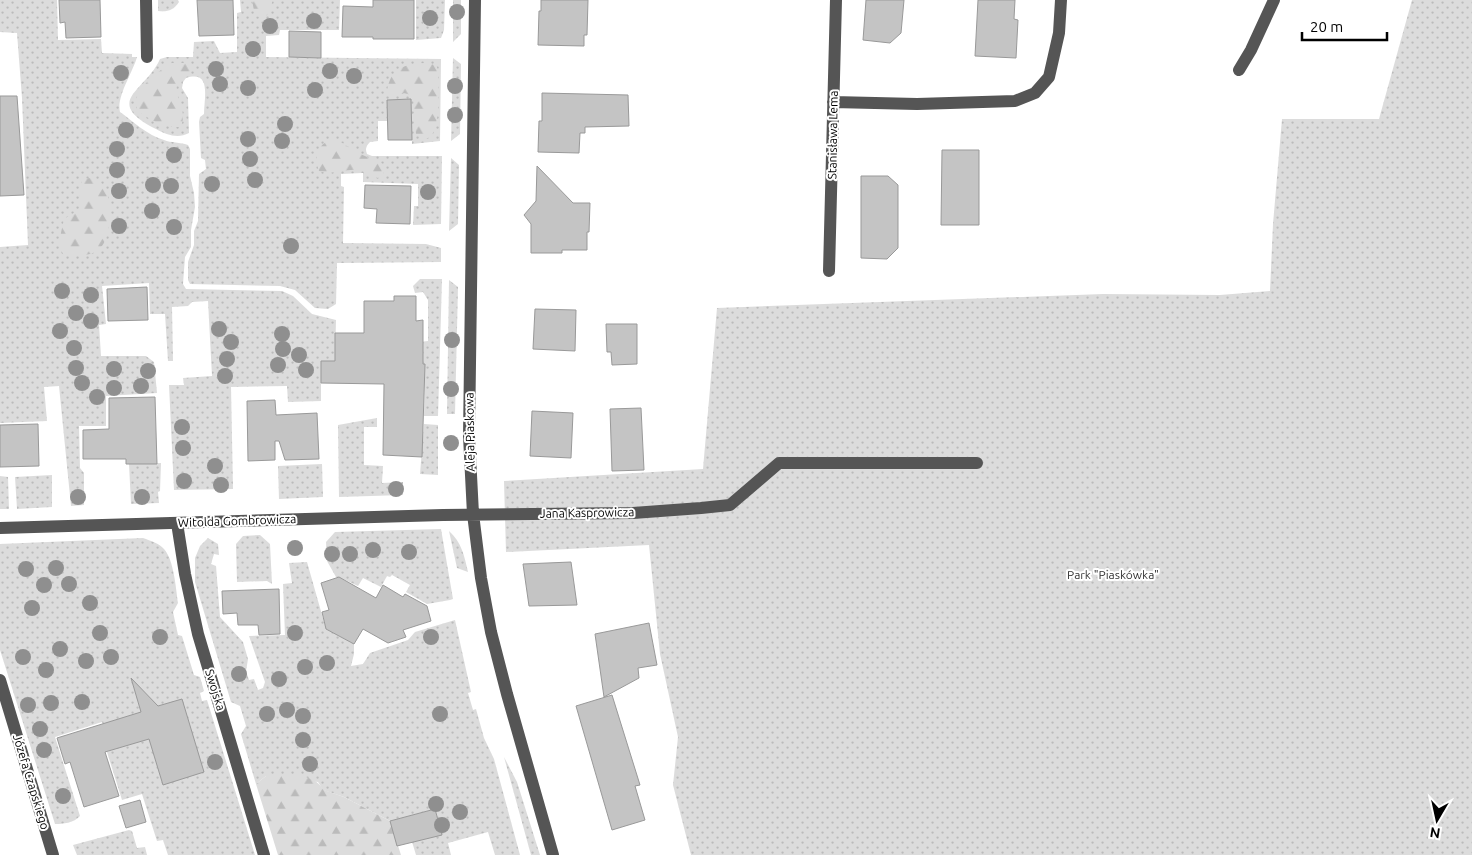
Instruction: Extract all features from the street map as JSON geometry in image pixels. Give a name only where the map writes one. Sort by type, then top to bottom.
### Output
[{"type":"street","points":[[146,0],[147,57]]},
{"type":"street","name":"Aleja Piaskowa","points":[[475,0],[469,436],[474,514],[481,578],[491,632],[509,703],[553,855]]},
{"type":"street","name":"Stanisława Lema","points":[[829,271],[836,0]]},
{"type":"street","points":[[833,102],[917,104],[1015,101],[1035,93],[1049,78],[1059,33],[1061,0]]},
{"type":"street","points":[[1240,70],[1274,0]]},
{"type":"street","name":"Jana Kasprowicza","points":[[474,514],[634,513],[730,505],[779,463],[977,463]]},
{"type":"street","name":"Witolda Gombrowicza","points":[[0,528],[474,514]]},
{"type":"street","name":"Swojska","points":[[177,523],[185,574],[198,634],[264,855]]},
{"type":"street","name":"Józefa Czapskiego","points":[[0,680],[53,855]]},
{"type":"green space","points":[[0,0],[57,0],[58,40],[101,39],[102,53],[132,54],[132,57],[137,57],[120,99],[120,112],[152,135],[167,141],[188,145],[190,149],[190,176],[195,207],[191,230],[191,247],[185,257],[183,284],[186,289],[282,291],[293,296],[312,314],[336,320],[335,361],[321,361],[321,401],[288,402],[287,386],[231,387],[233,489],[174,490],[169,385],[184,385],[183,378],[212,376],[208,301],[192,302],[188,306],[172,307],[173,361],[168,361],[165,314],[150,314],[149,283],[102,286],[106,324],[99,325],[101,356],[146,356],[154,362],[157,393],[106,396],[106,426],[79,426],[80,468],[84,473],[84,505],[71,506],[59,386],[44,387],[47,421],[0,423],[0,247],[28,245],[22,98],[17,33],[0,32]]},
{"type":"green space","points":[[158,0],[178,0],[179,2],[170,10],[158,11]]},
{"type":"green space","points":[[240,0],[340,0],[339,30],[280,30],[279,35],[266,36],[266,57],[441,59],[440,141],[412,144],[411,99],[388,100],[388,121],[378,121],[378,141],[370,142],[366,149],[367,154],[372,156],[442,156],[441,224],[413,225],[414,206],[418,206],[418,184],[363,182],[363,173],[341,174],[341,186],[344,187],[343,243],[426,244],[441,248],[441,262],[337,263],[336,304],[328,309],[315,308],[295,290],[280,286],[190,284],[188,280],[188,262],[194,245],[194,231],[198,221],[199,174],[206,169],[205,160],[201,158],[199,122],[200,117],[204,114],[205,87],[200,78],[186,78],[183,82],[182,88],[188,98],[189,133],[181,136],[172,136],[164,133],[140,119],[131,111],[129,103],[132,96],[154,70],[160,59],[167,57],[193,57],[194,42],[214,41],[220,53],[237,52],[237,13],[241,12]]},
{"type":"green space","points":[[252,0],[273,0],[267,15],[263,17],[255,16]]},
{"type":"green space","points":[[416,0],[445,0],[444,30],[441,38],[416,40]]},
{"type":"green space","points":[[453,0],[461,0],[461,34],[453,42]]},
{"type":"green space","name":"Park \"Piaskówka\"","points":[[1412,0],[1472,0],[1472,855],[691,855],[673,785],[678,737],[660,654],[649,545],[506,552],[504,481],[703,469],[717,308],[1103,294],[1220,295],[1270,291],[1273,224],[1282,119],[1379,119]]},
{"type":"green space","points":[[453,58],[461,64],[460,134],[451,141]]},
{"type":"green space","points":[[172,63],[185,63],[190,67],[191,71],[177,83],[177,95],[183,114],[183,121],[180,127],[157,123],[137,110],[136,101],[140,90],[156,74]]},
{"type":"green space","points":[[425,63],[436,65],[438,70],[438,115],[431,136],[425,139],[416,134],[413,97],[405,93],[390,95],[387,93],[391,78],[399,69]]},
{"type":"green space","points":[[332,139],[383,164],[385,169],[383,175],[378,178],[359,170],[328,173],[319,171],[318,152],[323,144]]},
{"type":"green space","points":[[451,158],[459,165],[458,224],[449,231]]},
{"type":"green space","points":[[89,178],[102,184],[107,194],[110,219],[107,236],[100,248],[93,253],[66,256],[60,245],[64,219],[79,210],[82,181]]},
{"type":"green space","points":[[420,279],[442,279],[438,416],[424,416],[425,365],[419,364],[419,342],[428,341],[428,300],[423,292],[415,293],[413,286]]},
{"type":"green space","points":[[449,280],[458,287],[455,414],[447,414]]},
{"type":"green space","points":[[377,418],[377,427],[364,427],[364,465],[383,466],[382,483],[403,482],[403,495],[339,497],[338,425]]},
{"type":"green space","points":[[424,424],[438,425],[438,475],[420,474]]},
{"type":"green space","points":[[161,463],[160,491],[158,492],[159,503],[131,504],[129,464]]},
{"type":"green space","points":[[322,464],[323,497],[279,499],[278,466]]},
{"type":"green space","points":[[52,475],[52,507],[17,509],[15,477]]},
{"type":"green space","points":[[0,476],[8,477],[9,509],[0,509]]},
{"type":"green space","points":[[441,529],[453,599],[450,600],[427,604],[406,592],[410,585],[392,575],[390,577],[387,576],[381,587],[363,578],[358,586],[336,577],[327,561],[326,542],[335,532]]},
{"type":"green space","points":[[449,531],[460,545],[468,572],[457,568]]},
{"type":"green space","points":[[260,535],[270,544],[272,584],[267,581],[237,582],[236,544],[243,536]]},
{"type":"green space","points":[[143,538],[155,542],[162,547],[170,560],[178,603],[173,612],[178,635],[182,636],[194,675],[200,677],[204,691],[200,693],[202,701],[207,700],[255,855],[168,855],[163,840],[157,841],[142,794],[122,800],[107,752],[112,750],[102,722],[55,737],[80,816],[72,822],[55,824],[0,650],[0,544]]},
{"type":"green space","points":[[208,538],[218,544],[219,555],[214,554],[211,564],[216,566],[220,617],[243,642],[248,659],[246,671],[249,680],[254,679],[258,690],[263,688],[265,682],[249,636],[285,635],[283,584],[292,583],[289,563],[307,562],[326,629],[354,644],[351,666],[363,664],[370,653],[408,640],[415,632],[455,620],[471,692],[468,693],[473,710],[476,709],[484,738],[494,759],[520,855],[495,855],[488,832],[448,843],[451,855],[416,855],[410,835],[440,827],[435,809],[390,821],[344,797],[323,790],[318,782],[266,776],[256,784],[241,734],[246,726],[240,706],[231,702],[195,582],[195,558],[200,546]]},
{"type":"green space","points":[[504,757],[517,782],[540,855],[531,855]]},
{"type":"green space","points":[[285,774],[311,779],[324,790],[344,797],[390,821],[401,855],[278,855],[256,784],[266,776]]},
{"type":"green space","points":[[129,830],[132,831],[137,848],[145,847],[147,855],[77,855],[73,845]]},
{"type":"building","points":[[59,0],[100,0],[101,37],[66,38],[65,22],[60,23]]},
{"type":"building","points":[[197,0],[233,0],[234,35],[199,36]]},
{"type":"building","points":[[373,0],[414,0],[414,39],[342,37],[343,6],[373,7]]},
{"type":"building","points":[[541,0],[588,0],[587,35],[584,35],[584,46],[538,45]]},
{"type":"building","points":[[866,0],[904,0],[901,33],[890,43],[863,40]]},
{"type":"building","points":[[978,0],[1015,0],[1014,19],[1018,20],[1016,58],[975,56]]},
{"type":"building","points":[[289,31],[321,32],[321,58],[289,57]]},
{"type":"building","points":[[542,93],[628,95],[629,126],[585,127],[585,133],[580,133],[579,153],[538,152],[539,121],[542,121]]},
{"type":"building","points":[[0,96],[17,96],[24,195],[0,196]]},
{"type":"building","points":[[411,99],[412,140],[388,140],[387,100]]},
{"type":"building","points":[[942,150],[979,150],[979,225],[941,225]]},
{"type":"building","points":[[537,166],[573,203],[590,203],[587,250],[562,250],[562,253],[531,253],[531,224],[524,215],[536,201]]},
{"type":"building","points":[[861,176],[888,176],[898,185],[898,248],[887,259],[861,258]]},
{"type":"building","points":[[365,185],[411,186],[410,224],[376,223],[377,209],[364,208]]},
{"type":"building","points":[[147,287],[148,320],[108,321],[107,289]]},
{"type":"building","points":[[394,296],[416,296],[416,321],[423,320],[423,364],[425,364],[422,457],[383,455],[384,384],[321,383],[321,361],[335,361],[335,333],[364,333],[364,301],[394,301]]},
{"type":"building","points":[[535,309],[576,310],[575,351],[533,349]]},
{"type":"building","points":[[606,324],[637,324],[637,364],[612,365],[611,352],[607,352]]},
{"type":"building","points":[[155,397],[157,464],[126,464],[126,459],[83,459],[83,430],[109,429],[109,398]]},
{"type":"building","points":[[275,400],[276,415],[317,413],[319,459],[285,460],[279,441],[275,441],[275,460],[248,461],[247,401]]},
{"type":"building","points":[[641,408],[644,470],[612,471],[610,409]]},
{"type":"building","points":[[532,411],[573,413],[571,458],[530,456]]},
{"type":"building","points":[[38,424],[39,466],[0,467],[0,425]]},
{"type":"building","points":[[571,562],[577,605],[529,606],[523,564]]},
{"type":"building","points":[[339,577],[376,598],[383,585],[403,597],[405,594],[427,606],[431,621],[403,630],[406,637],[388,643],[363,629],[354,644],[326,629],[322,612],[329,610],[321,583]]},
{"type":"building","points":[[279,589],[280,634],[259,635],[258,625],[238,625],[237,613],[223,614],[222,591]]},
{"type":"building","points":[[649,623],[657,665],[638,668],[639,678],[604,697],[595,634]]},
{"type":"building","points":[[131,678],[158,706],[182,699],[204,772],[163,785],[149,739],[105,752],[119,796],[84,807],[70,762],[65,764],[57,738],[141,712]]},
{"type":"building","points":[[612,695],[640,785],[635,786],[645,820],[612,830],[576,706]]},
{"type":"building","points":[[140,800],[146,822],[126,828],[119,806]]},
{"type":"building","points":[[435,809],[442,835],[397,846],[390,821]]}]
